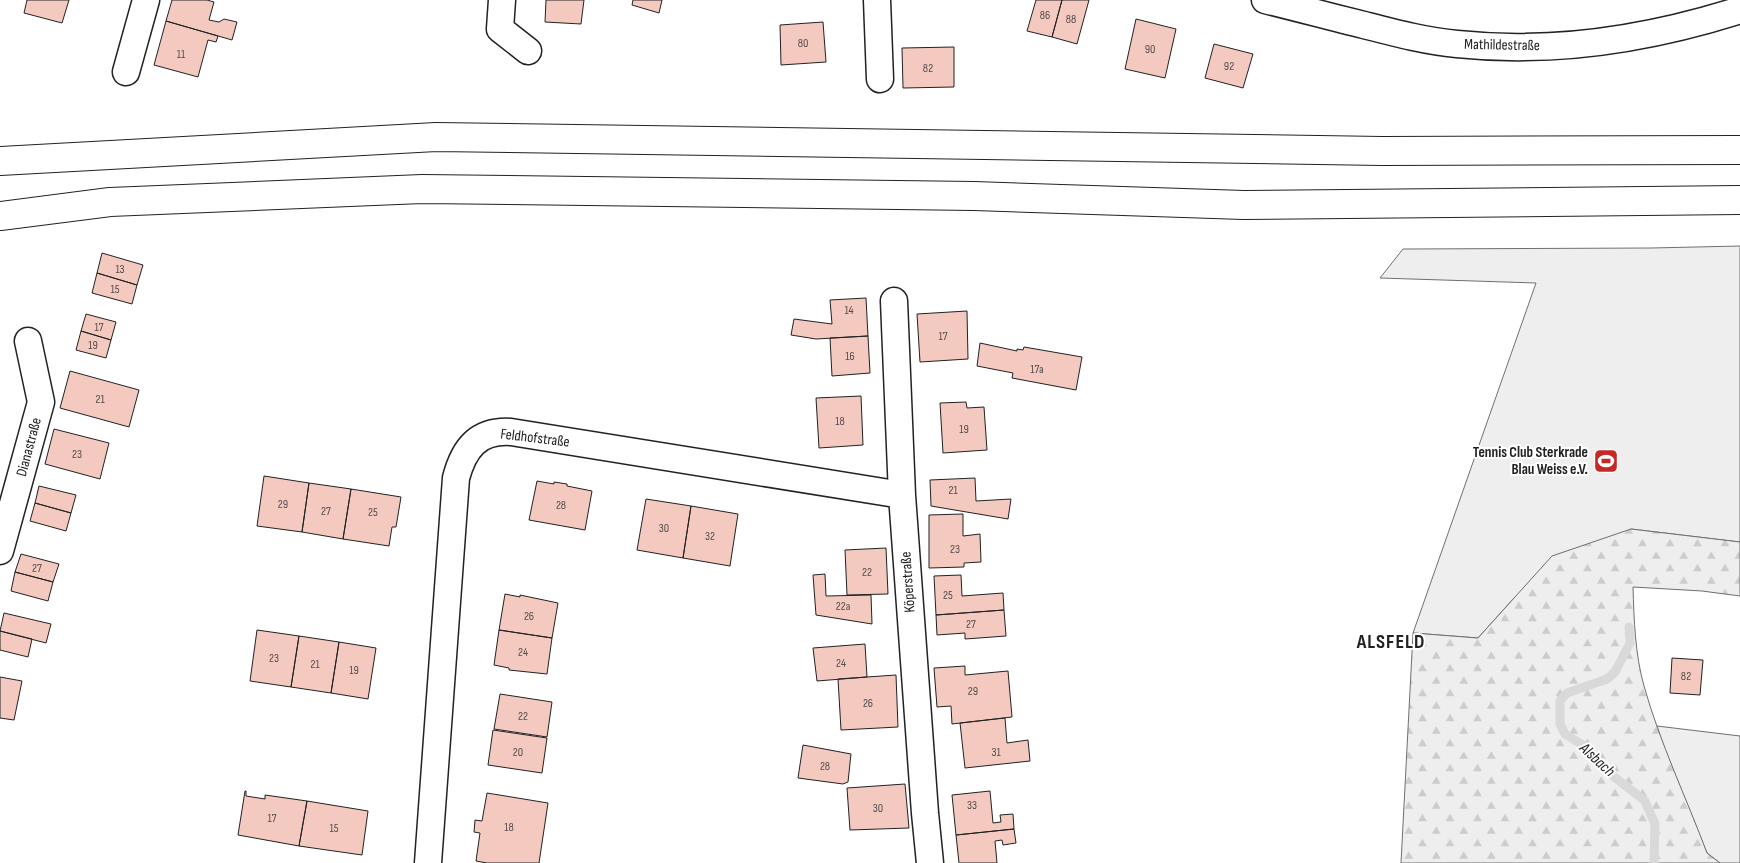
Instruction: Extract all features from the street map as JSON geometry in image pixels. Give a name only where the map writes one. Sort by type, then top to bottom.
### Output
[{"type":"highway","points":[[0,161],[436,137],[1382,151],[1740,150]]},
{"type":"highway","points":[[0,216],[110,202],[422,189],[974,196],[1244,205],[1740,200]]},
{"type":"street","points":[[126,72],[146,0]]},
{"type":"street","points":[[502,0],[500,29],[528,51]]},
{"type":"street","points":[[877,0],[880,78]]},
{"type":"street","name":"Mathildestraße","points":[[1265,0],[1414,38],[1498,48],[1614,40],[1701,22],[1740,10]]},
{"type":"street","name":"Köperstraße","points":[[894,301],[902,495],[930,863]]},
{"type":"street","name":"Dianastraße","points":[[0,551],[41,402],[28,341]]},
{"type":"street","name":"Feldhofstraße","points":[[428,863],[456,478],[460,462],[468,448],[475,442],[494,432],[511,432],[902,495]]},
{"type":"green space","name":"Tennis Club Sterkrade Blau Weiss e.V.","points":[[1740,246],[1740,542],[1631,529],[1514,598],[1478,638],[1413,633],[1536,283],[1380,278],[1403,249]]},
{"type":"green space","points":[[1631,529],[1740,542],[1740,596],[1702,591],[1633,587],[1637,649],[1641,674],[1650,707],[1707,853],[1720,863],[1401,863],[1413,633],[1478,638],[1552,556]]},
{"type":"green space","points":[[1657,726],[1740,736],[1740,863],[1720,863],[1707,853]]},
{"type":"building","points":[[27,0],[69,0],[62,23],[24,13]]},
{"type":"building","points":[[172,0],[207,0],[214,2],[209,20],[219,22],[224,19],[237,22],[232,40],[166,21]]},
{"type":"building","points":[[546,0],[584,0],[581,24],[545,22]]},
{"type":"building","points":[[633,0],[662,0],[659,13],[632,5]]},
{"type":"building","points":[[1036,0],[1062,0],[1052,37],[1027,31]]},
{"type":"building","points":[[1062,0],[1089,0],[1077,44],[1052,37]]},
{"type":"building","points":[[1136,19],[1176,29],[1165,78],[1125,69]]},
{"type":"building","points":[[166,21],[218,36],[216,42],[208,40],[198,77],[154,65]]},
{"type":"building","points":[[823,22],[826,62],[781,65],[780,25]]},
{"type":"building","points":[[1214,44],[1253,54],[1243,88],[1205,78]]},
{"type":"building","points":[[954,47],[954,87],[903,88],[902,48]]},
{"type":"building","points":[[102,253],[143,265],[137,285],[97,273]]},
{"type":"building","points":[[97,273],[137,285],[132,304],[92,293]]},
{"type":"building","points":[[866,298],[868,336],[816,339],[791,335],[794,319],[832,324],[830,300]]},
{"type":"building","points":[[967,311],[968,359],[920,362],[917,314]]},
{"type":"building","points":[[86,314],[116,322],[111,340],[81,331]]},
{"type":"building","points":[[81,331],[111,340],[106,358],[76,350]]},
{"type":"building","points":[[868,336],[870,373],[832,376],[830,338]]},
{"type":"building","points":[[980,343],[1017,351],[1017,349],[1023,350],[1024,347],[1082,357],[1076,390],[1012,378],[1013,373],[977,366]]},
{"type":"building","points":[[70,371],[139,390],[129,427],[60,408]]},
{"type":"building","points":[[861,396],[863,445],[819,448],[816,398]]},
{"type":"building","points":[[966,402],[967,408],[984,407],[987,450],[943,453],[940,403]]},
{"type":"building","points":[[54,429],[109,443],[100,479],[45,464]]},
{"type":"building","points":[[264,476],[309,483],[302,532],[257,526]]},
{"type":"building","points":[[975,478],[976,501],[1011,499],[1008,519],[931,506],[930,480]]},
{"type":"building","points":[[537,481],[567,484],[567,486],[592,491],[585,530],[529,520]]},
{"type":"building","points":[[309,483],[351,489],[343,539],[302,532]]},
{"type":"building","points":[[39,486],[76,495],[71,513],[35,503]]},
{"type":"building","points":[[351,489],[401,497],[396,527],[392,527],[389,546],[343,539]]},
{"type":"building","points":[[646,499],[691,506],[683,558],[637,550]]},
{"type":"building","points":[[35,503],[71,513],[66,531],[30,521]]},
{"type":"building","points":[[691,506],[738,514],[730,566],[683,558]]},
{"type":"building","points":[[963,514],[963,536],[980,534],[981,562],[964,563],[964,567],[929,568],[929,515]]},
{"type":"building","points":[[886,548],[888,594],[847,595],[845,550]]},
{"type":"building","points":[[21,554],[59,564],[53,582],[15,572]]},
{"type":"building","points":[[15,572],[53,582],[48,601],[11,591]]},
{"type":"building","points":[[825,574],[826,596],[871,595],[872,624],[816,615],[813,575]]},
{"type":"building","points":[[961,575],[962,596],[1003,593],[1004,610],[936,615],[934,576]]},
{"type":"building","points":[[505,594],[520,597],[520,595],[558,603],[552,638],[499,630]]},
{"type":"building","points":[[1004,610],[1006,636],[965,639],[965,633],[937,635],[936,615]]},
{"type":"building","points":[[4,613],[51,624],[46,643],[0,631]]},
{"type":"building","points":[[257,630],[299,636],[291,687],[250,681]]},
{"type":"building","points":[[499,630],[552,638],[547,674],[509,670],[509,668],[494,665]]},
{"type":"building","points":[[0,631],[32,639],[28,657],[0,650]]},
{"type":"building","points":[[299,636],[339,642],[331,693],[291,687]]},
{"type":"building","points":[[339,642],[376,648],[368,699],[331,693]]},
{"type":"building","points":[[865,644],[867,677],[817,681],[813,648]]},
{"type":"building","points":[[1672,658],[1703,660],[1700,695],[1670,693]]},
{"type":"building","points":[[965,666],[965,675],[1008,671],[1012,717],[952,724],[951,706],[937,707],[934,668]]},
{"type":"building","points":[[896,675],[898,727],[841,730],[838,679]]},
{"type":"building","points":[[0,677],[22,681],[14,720],[0,718]]},
{"type":"building","points":[[500,694],[552,702],[547,737],[494,729]]},
{"type":"building","points":[[1005,718],[1007,743],[1028,740],[1030,761],[965,768],[960,723]]},
{"type":"building","points":[[493,730],[547,738],[542,773],[488,765]]},
{"type":"building","points":[[803,745],[851,754],[848,782],[843,784],[798,778]]},
{"type":"building","points":[[905,784],[909,828],[850,830],[847,788]]},
{"type":"building","points":[[245,791],[246,796],[265,799],[265,795],[307,801],[299,846],[238,835]]},
{"type":"building","points":[[990,791],[993,823],[1001,822],[1000,815],[1013,814],[1014,829],[956,835],[952,795]]},
{"type":"building","points":[[487,793],[548,803],[539,863],[487,863],[476,861],[480,833],[474,832],[475,820],[482,821]]},
{"type":"building","points":[[307,801],[368,811],[362,855],[299,846]]},
{"type":"building","points":[[1014,829],[1016,843],[1003,845],[1002,840],[995,841],[997,863],[959,863],[956,835]]},
{"type":"waterway","name":"Alsbach","points":[[1629,627],[1630,643],[1615,672],[1607,679],[1567,693],[1560,701],[1560,724],[1565,734],[1589,749],[1599,765],[1645,801],[1655,824],[1654,863]]},
{"type":"place","name":"Tennis Club Sterkrade Blau Weiss e.V.","points":[[1606,461]]},
{"type":"district","name":"ALSFELD","points":[[1391,642]]}]
